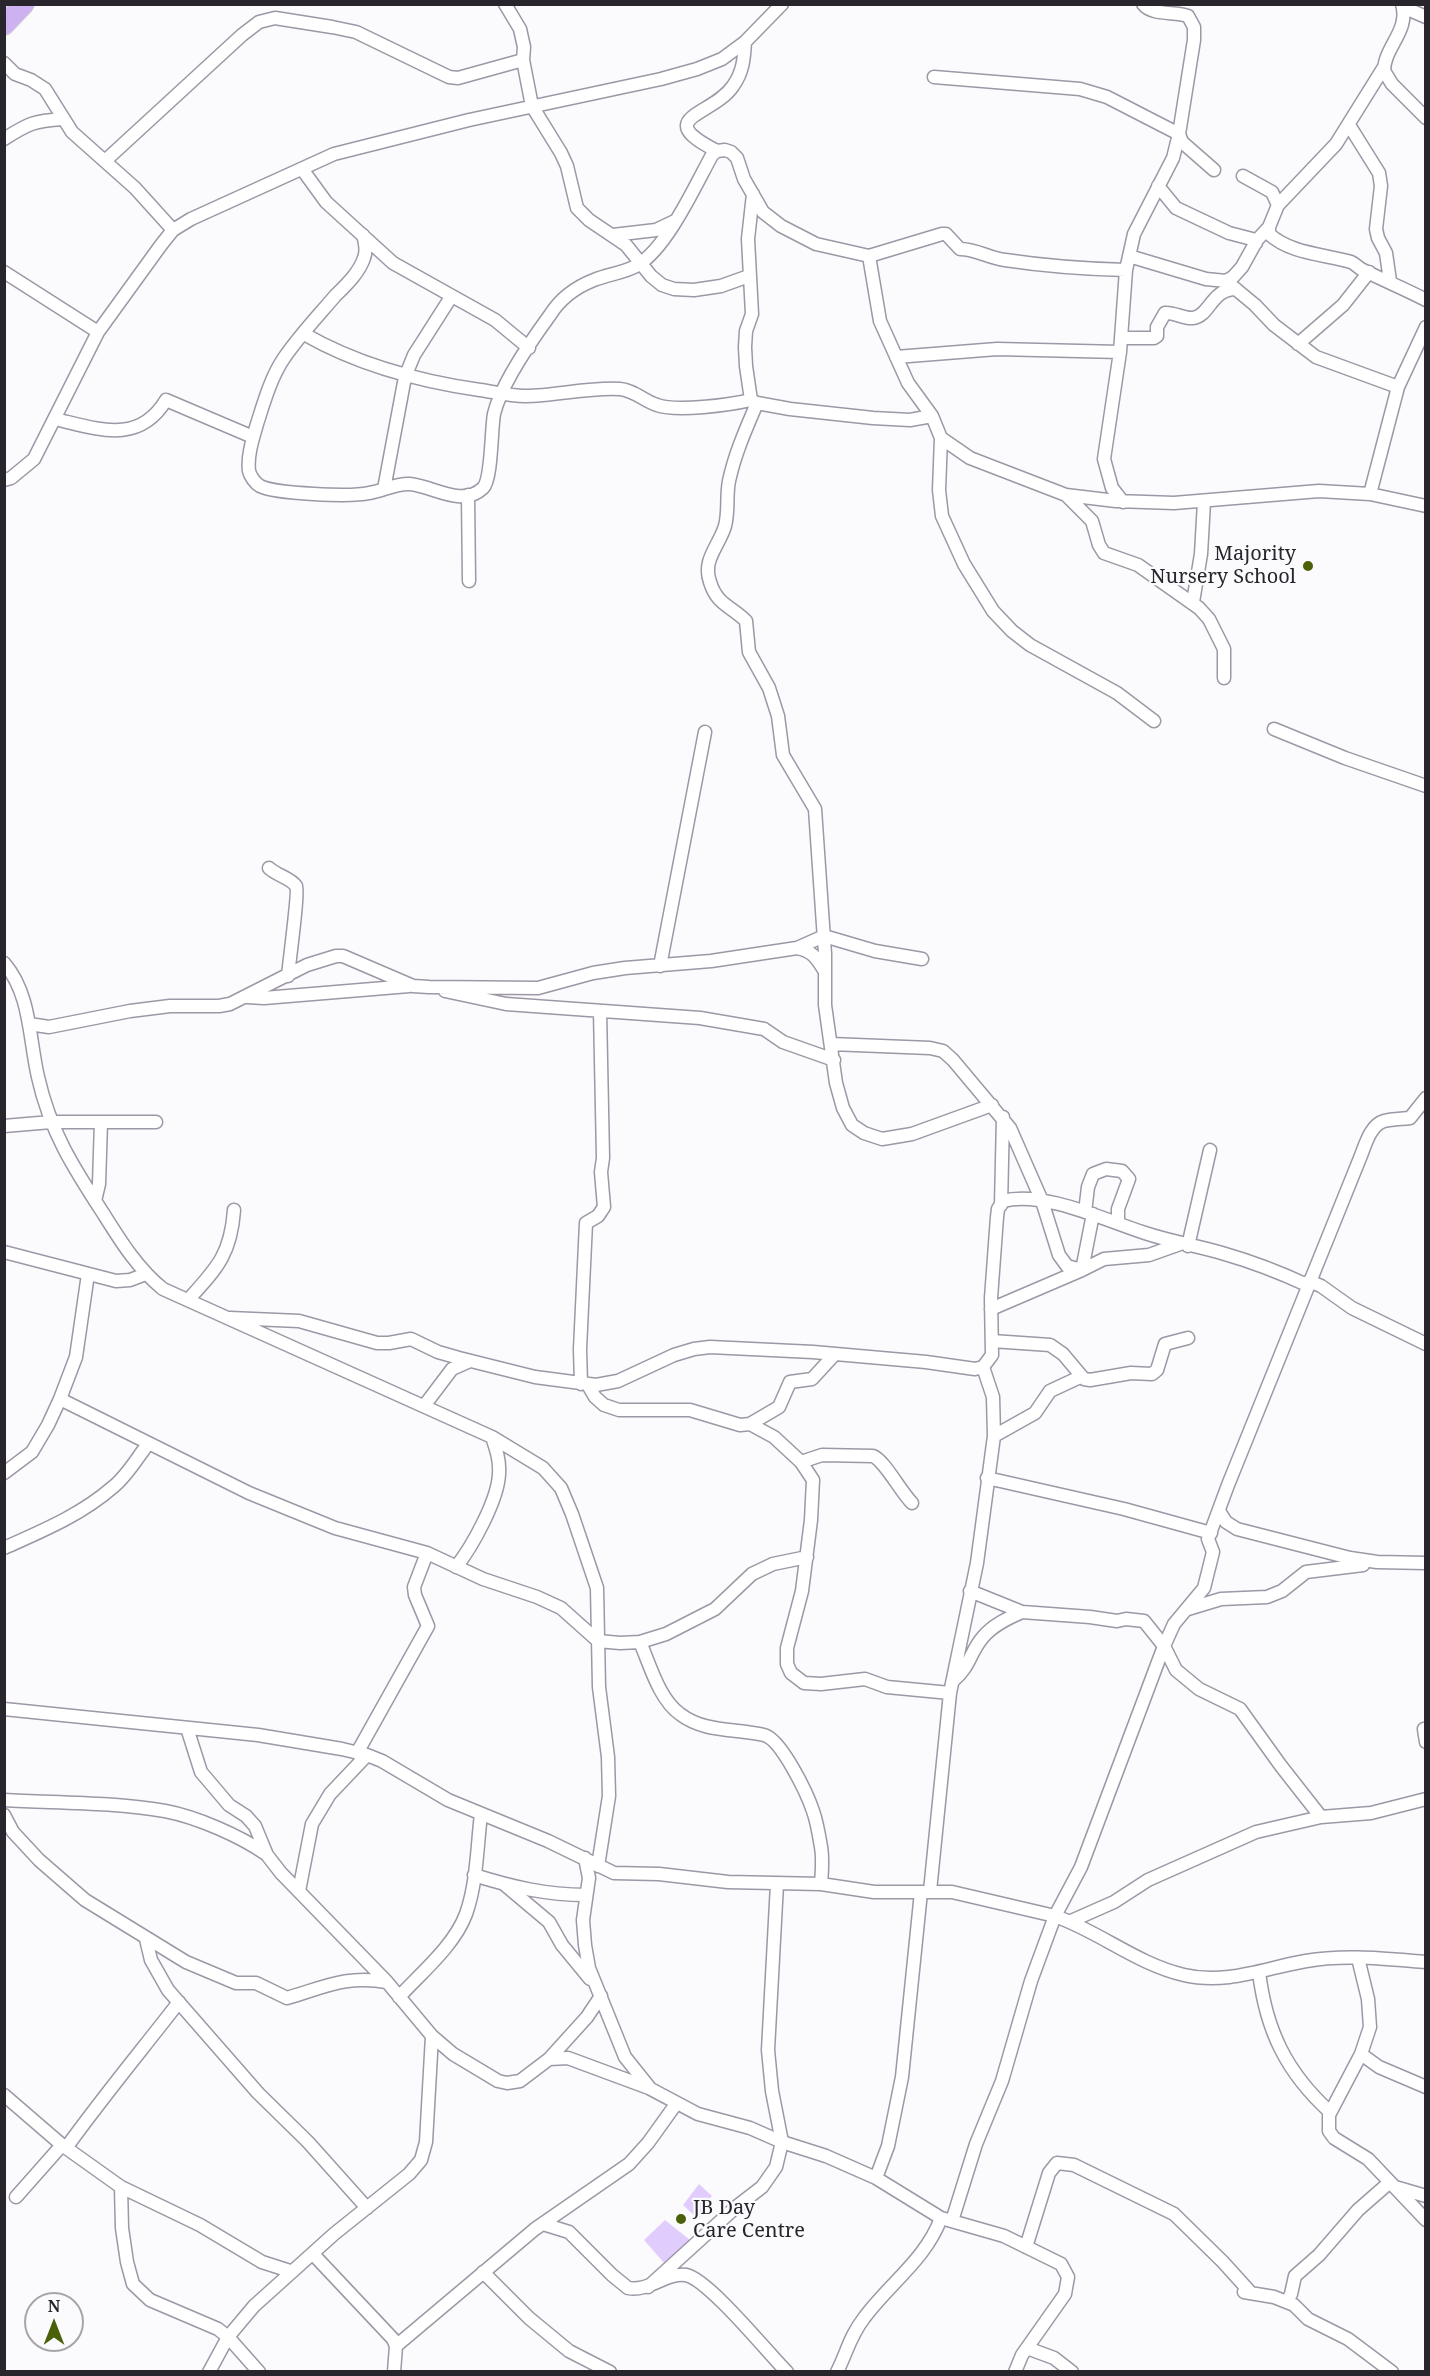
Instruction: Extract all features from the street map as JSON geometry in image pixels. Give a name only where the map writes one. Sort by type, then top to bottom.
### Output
[{"type":"main road","points":[[4,25],[24,4]]},
{"type":"street","points":[[505,4],[520,29],[524,46],[523,60],[532,106],[561,153],[570,177],[577,208],[589,220],[626,245],[662,285],[674,290],[721,286],[748,276]]},
{"type":"street","points":[[4,480],[11,478],[34,459],[98,332],[173,230],[191,219],[334,154],[449,125],[661,79],[697,69],[722,59],[745,42],[782,4]]},
{"type":"street","points":[[1123,502],[1112,488],[1104,459],[1120,352],[1126,270],[1134,234],[1173,158],[1194,40],[1191,19],[1183,14],[1151,10],[1145,8],[1143,4]]},
{"type":"street","points":[[1121,338],[1154,338],[1157,336],[1158,327],[1165,313],[1192,318],[1201,314],[1231,285],[1256,243],[1269,227],[1278,205],[1336,144],[1349,125],[1384,67],[1404,21],[1403,6],[1424,14]]},
{"type":"street","points":[[106,160],[242,35],[259,22],[275,18],[356,32],[449,77],[458,78],[523,60]]},
{"type":"street","points":[[717,151],[694,139],[688,133],[687,126],[690,119],[724,97],[733,86],[744,65],[745,42]]},
{"type":"street","points":[[4,63],[15,74],[45,89],[72,132],[135,188],[173,230]]},
{"type":"street","points":[[1384,67],[1385,75],[1392,84],[1424,113]]},
{"type":"street","points":[[934,77],[1080,89],[1107,97],[1179,134],[1182,142],[1214,170]]},
{"type":"street","points":[[4,139],[27,124],[39,120],[63,119]]},
{"type":"street","points":[[1349,125],[1379,173],[1381,186],[1376,229],[1386,253],[1390,281]]},
{"type":"street","points":[[363,235],[365,257],[354,275],[283,359],[268,391],[253,437],[249,472],[260,486],[344,495],[368,494],[408,484],[456,496],[468,495],[482,489],[488,479],[494,415],[501,393],[551,312],[573,290],[595,279],[623,272],[641,264],[656,248],[675,221],[712,155],[717,151],[731,152],[737,158],[744,179],[763,212],[799,236],[816,244],[869,256],[946,234],[960,249],[971,249],[997,259],[1055,268],[1126,270]]},
{"type":"street","points":[[302,169],[326,202],[393,264],[495,320],[529,348]]},
{"type":"street","points":[[1243,176],[1272,192],[1278,205]]},
{"type":"street","points":[[1158,186],[1176,208],[1229,233],[1252,239],[1256,243]]},
{"type":"street","points":[[753,194],[748,239],[748,276],[752,314],[746,331],[745,347],[746,366],[754,401],[737,452],[727,494],[724,527],[712,550],[708,568],[709,580],[715,595],[723,605],[746,621],[748,652],[769,688],[778,716],[783,755],[815,809],[824,936],[825,1005],[836,1083],[843,1108],[852,1125],[864,1133],[882,1139],[912,1134],[992,1105]]},
{"type":"street","points":[[613,235],[656,230],[675,221]]},
{"type":"street","points":[[1269,227],[1269,234],[1286,245],[1318,256],[1349,262],[1425,300]]},
{"type":"street","points":[[869,256],[880,321],[908,383],[932,416],[941,438],[939,490],[942,516],[964,564],[993,611],[1012,631],[1030,645],[1117,693],[1154,722]]},
{"type":"street","points":[[1129,256],[1231,285],[1274,325],[1316,357],[1398,387]]},
{"type":"street","points":[[4,272],[98,332]]},
{"type":"street","points":[[1298,344],[1343,305],[1369,272]]},
{"type":"street","points":[[384,489],[405,377],[414,355],[452,297]]},
{"type":"street","points":[[1370,494],[1398,387],[1420,357],[1425,327]]},
{"type":"street","points":[[304,334],[337,352],[405,377],[523,396],[607,388],[624,389],[659,406],[669,408],[730,405],[754,401],[790,409],[873,418],[910,420],[932,416]]},
{"type":"street","points":[[896,357],[997,349],[1120,352]]},
{"type":"street","points":[[55,419],[120,431],[150,421],[166,400],[253,437]]},
{"type":"street","points":[[941,438],[970,458],[1066,495],[1123,502],[1204,502],[1319,491],[1370,494],[1425,506]]},
{"type":"street","points":[[468,495],[469,581]]},
{"type":"street","points":[[1066,495],[1092,521],[1099,545],[1104,552],[1138,565],[1192,602],[1209,619],[1224,649],[1224,678]]},
{"type":"street","points":[[1192,602],[1201,554],[1204,502]]},
{"type":"street","points":[[1274,729],[1345,758],[1425,786]]},
{"type":"street","points":[[660,966],[705,732]]},
{"type":"street","points":[[269,868],[297,888],[288,976]]},
{"type":"street","points":[[246,997],[264,998],[413,986],[538,988],[593,973],[711,961],[797,948],[824,936],[875,951],[922,959]]},
{"type":"street","points":[[797,948],[815,955],[824,970]]},
{"type":"street","points":[[32,1037],[49,1027],[130,1011],[170,1006],[219,1006],[246,997],[323,958],[342,956],[413,986]]},
{"type":"street","points":[[4,963],[18,986],[32,1037],[37,1076],[62,1149],[125,1248],[146,1274],[162,1288],[492,1437],[543,1468],[561,1488],[597,1588],[599,1687],[608,1757],[609,1796],[598,1866]]},
{"type":"street","points":[[429,987],[506,1004],[700,1018],[764,1029],[783,1042],[834,1060]]},
{"type":"street","points":[[600,1011],[604,1207],[598,1216],[586,1223],[580,1349],[584,1384],[604,1405],[619,1410],[690,1410],[740,1425],[750,1424],[779,1407],[790,1382],[812,1379],[835,1354]]},
{"type":"street","points":[[28,1024],[49,1027]]},
{"type":"street","points":[[831,1044],[943,1051],[1003,1117],[1018,1144],[1042,1201],[1062,1261],[1071,1268],[1082,1270]]},
{"type":"street","points":[[837,2372],[850,2338],[888,2288],[923,2253],[946,2220],[1002,2081],[1031,1981],[1055,1916],[1081,1867],[1164,1646],[1174,1624],[1204,1588],[1213,1550],[1208,1543],[1219,1511],[1256,1412],[1369,1136],[1377,1125],[1384,1121],[1410,1118],[1425,1098]]},
{"type":"street","points":[[230,1318],[299,1321],[377,1343],[411,1339],[438,1352],[470,1361],[535,1377],[584,1384],[618,1381],[675,1355],[710,1347],[835,1354],[926,1362],[975,1370],[983,1367],[992,1355],[991,1309],[997,1217],[1001,1205],[1003,1117]]},
{"type":"street","points":[[4,1126],[51,1122],[156,1122]]},
{"type":"street","points":[[95,1202],[99,1184],[101,1122]]},
{"type":"street","points":[[1184,1245],[1210,1150]]},
{"type":"street","points":[[1082,1270],[1089,1213],[1088,1187],[1093,1174],[1106,1169],[1122,1171],[1129,1179],[1118,1209],[1118,1223]]},
{"type":"street","points":[[1001,1176],[1006,1188],[1021,1199]]},
{"type":"street","points":[[1001,1205],[1003,1201],[1021,1199],[1042,1201],[1089,1213],[1184,1245],[1245,1260],[1321,1286],[1352,1308],[1425,1344]]},
{"type":"street","points":[[189,1299],[221,1261],[228,1247],[234,1210]]},
{"type":"street","points":[[991,1309],[1104,1259],[1149,1255],[1184,1245]]},
{"type":"street","points":[[4,1252],[116,1281],[130,1280],[146,1274]]},
{"type":"street","points":[[4,1473],[32,1452],[60,1399],[76,1357],[88,1274]]},
{"type":"street","points":[[992,1341],[1050,1345],[1062,1354],[1080,1377],[1090,1380],[1131,1374],[1152,1374],[1157,1370],[1165,1344],[1188,1338]]},
{"type":"street","points":[[424,1406],[453,1370],[470,1361]]},
{"type":"street","points":[[876,2178],[888,2146],[902,2077],[952,1687],[977,1563],[993,1436],[993,1397],[983,1367]]},
{"type":"street","points":[[993,1436],[1035,1413],[1050,1391],[1080,1377]]},
{"type":"street","points":[[60,1399],[249,1492],[335,1528],[427,1553],[507,1588],[537,1597],[561,1608],[598,1641],[640,1642],[690,1623],[715,1609],[752,1574],[773,1564],[807,1557]]},
{"type":"street","points":[[750,1424],[774,1437],[801,1462],[811,1475],[813,1485],[802,1591],[787,1648],[787,1664],[797,1680],[804,1683],[821,1684],[865,1679],[887,1687],[952,1687]]},
{"type":"street","points":[[456,1567],[469,1551],[498,1486],[499,1458],[492,1437]]},
{"type":"street","points":[[4,1548],[68,1519],[93,1503],[116,1486],[148,1444]]},
{"type":"street","points":[[801,1462],[822,1455],[873,1456],[880,1459],[895,1484],[912,1503]]},
{"type":"street","points":[[987,1478],[1124,1509],[1211,1533]]},
{"type":"street","points":[[1219,1511],[1226,1522],[1237,1529],[1325,1553],[1377,1562],[1425,1563]]},
{"type":"street","points":[[299,1891],[312,1824],[330,1794],[362,1754],[428,1626],[414,1587],[427,1553]]},
{"type":"street","points":[[1188,1609],[1221,1599],[1273,1595],[1306,1572],[1377,1562]]},
{"type":"street","points":[[970,1591],[1022,1611],[1090,1617],[1117,1622],[1126,1619],[1144,1621],[1164,1646],[1176,1670],[1199,1689],[1240,1709],[1321,1817]]},
{"type":"street","points":[[952,1687],[967,1666],[983,1636],[1005,1619],[1022,1611]]},
{"type":"street","points":[[640,1642],[667,1700],[679,1714],[698,1724],[717,1730],[766,1736],[774,1740],[785,1753],[813,1810],[822,1850],[821,1884]]},
{"type":"street","points":[[4,1708],[258,1735],[362,1754],[382,1761],[440,1796],[585,1858],[614,1873],[660,1874],[728,1882],[821,1884],[874,1892],[952,1892],[1071,1921],[1147,1964],[1185,1976],[1220,1980],[1307,1961],[1358,1958],[1425,1962]]},
{"type":"street","points":[[187,1728],[201,1772],[229,1805],[246,1816],[255,1826],[267,1855]]},
{"type":"street","points":[[1071,1921],[1114,1902],[1148,1880],[1256,1832],[1321,1817],[1371,1813],[1425,1799]]},
{"type":"street","points":[[4,1800],[167,1811],[247,1841],[267,1855],[387,1982],[432,2036],[453,2054],[498,2081],[507,2083],[520,2080],[549,2059],[587,2017],[599,1990]]},
{"type":"street","points":[[399,1997],[452,1939],[465,1916],[474,1875],[481,1814]]},
{"type":"street","points":[[4,1815],[13,1832],[39,1860],[85,1900],[186,1962],[236,1983],[256,1983],[287,1998],[328,1983],[367,1979],[387,1982]]},
{"type":"street","points":[[585,1858],[589,1878],[583,1920],[589,1968],[625,2057],[649,2088]]},
{"type":"street","points":[[474,1875],[506,1885],[556,1895],[586,1895]]},
{"type":"street","points":[[648,2288],[736,2207],[762,2187],[776,2168],[782,2142],[772,2091],[768,2050],[777,1884]]},
{"type":"street","points":[[506,1885],[549,1923],[562,1946],[599,1990]]},
{"type":"street","points":[[146,1939],[151,1960],[168,1990],[258,2093],[308,2142],[367,2208]]},
{"type":"street","points":[[1358,1958],[1370,2013],[1367,2040],[1330,2112],[1329,2131],[1334,2138],[1368,2159],[1425,2220]]},
{"type":"street","points":[[1259,1972],[1268,2020],[1286,2060],[1310,2094],[1330,2112]]},
{"type":"street","points":[[16,2197],[64,2146],[137,2058],[179,2002]]},
{"type":"street","points":[[209,2372],[228,2337],[254,2306],[290,2271],[409,2174],[421,2160],[426,2142],[432,2036]]},
{"type":"street","points":[[1361,2054],[1380,2067],[1425,2087]]},
{"type":"street","points":[[549,2059],[568,2058],[649,2088],[698,2114],[750,2128],[782,2142],[826,2156],[876,2178],[946,2220],[1004,2236],[1061,2264],[1068,2277],[1065,2294],[1027,2348],[1015,2372]]},
{"type":"street","points":[[4,2096],[64,2146],[121,2187],[200,2225],[262,2262],[290,2271]]},
{"type":"street","points":[[396,2346],[543,2224],[629,2164],[648,2143],[676,2104]]},
{"type":"street","points":[[1026,2247],[1049,2173],[1057,2163],[1074,2165],[1173,2214],[1223,2262],[1247,2293],[1287,2302],[1308,2319],[1367,2351],[1392,2372]]},
{"type":"street","points":[[1392,2184],[1425,2196]]},
{"type":"street","points":[[1287,2302],[1295,2276],[1319,2254],[1358,2210],[1392,2184]]},
{"type":"street","points":[[121,2187],[122,2228],[133,2284],[150,2300],[200,2320],[228,2337],[259,2372]]},
{"type":"street","points":[[568,2206],[569,2232]]},
{"type":"street","points":[[543,2224],[569,2232],[628,2288],[648,2288],[680,2275],[695,2278],[752,2332],[787,2372]]},
{"type":"street","points":[[313,2254],[389,2334],[396,2346],[398,2369]]},
{"type":"street","points":[[483,2272],[529,2318],[569,2351],[610,2372]]},
{"type":"street","points":[[1027,2348],[1054,2358],[1072,2372]]},
{"type":"shaded area","points":[[699,2184],[712,2196],[706,2203],[710,2207],[698,2219],[683,2205]]},
{"type":"shaded area","points":[[665,2220],[690,2240],[665,2264],[644,2240]]},
{"type":"place","name":"Majority Nursery School","points":[[1308,566]]},
{"type":"place","name":"JB Day Care Centre","points":[[681,2219]]}]
